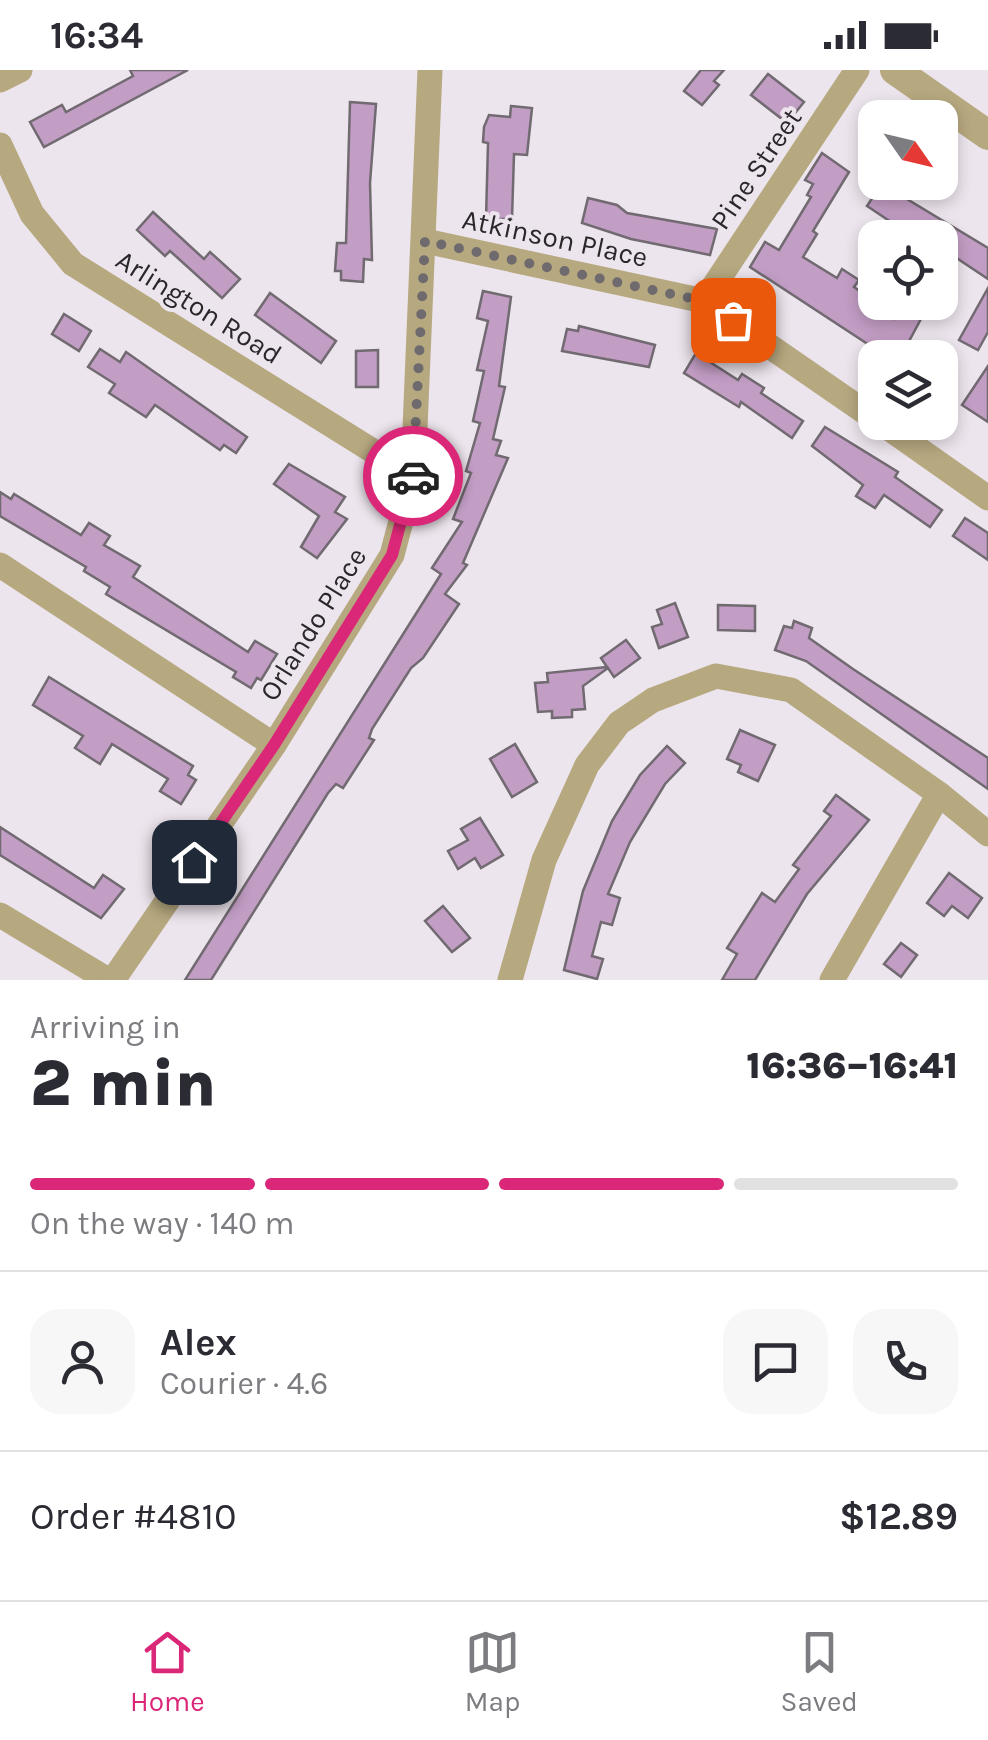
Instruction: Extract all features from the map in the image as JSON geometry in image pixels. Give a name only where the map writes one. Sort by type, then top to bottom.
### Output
[{"type":"street","points":[[0,80],[20,70]]},
{"type":"street","name":"Orlando Place","points":[[111,980],[274,745],[392,555],[413,476],[430,70]]},
{"type":"street","name":"Pine Street","points":[[704,301],[857,70]]},
{"type":"street","points":[[895,70],[988,135]]},
{"type":"street","name":"Arlington Road","points":[[0,145],[32,214],[73,264],[413,476]]},
{"type":"street","name":"Atkinson Place","points":[[425,241],[704,301],[858,408]]},
{"type":"street","name":"Atkinson Place","points":[[904,440],[988,498]]},
{"type":"street","points":[[0,565],[274,745]]},
{"type":"street","points":[[510,980],[544,860],[587,765],[619,723],[653,700],[716,676],[791,690],[940,794],[988,834]]},
{"type":"street","points":[[832,980],[940,794]]},
{"type":"street","points":[[0,915],[111,980]]},
{"type":"building","points":[[130,70],[188,70],[44,147],[30,122],[62,105],[66,112],[133,76]]},
{"type":"building","points":[[701,70],[724,70],[714,81],[719,85],[702,105],[684,91]]},
{"type":"building","points":[[768,74],[804,102],[787,123],[751,95]]},
{"type":"building","points":[[350,102],[376,104],[370,183],[372,260],[364,259],[363,282],[341,280],[341,271],[335,271],[337,243],[346,243]]},
{"type":"building","points":[[511,106],[532,108],[527,155],[514,154],[512,219],[486,219],[488,143],[483,142],[484,127],[489,115],[510,117]]},
{"type":"building","points":[[822,153],[849,172],[813,231],[817,234],[803,257],[837,278],[842,269],[858,279],[854,287],[858,290],[858,320],[920,320],[910,340],[862,340],[750,267],[765,242],[779,250],[811,197],[807,195],[813,184],[805,180]]},
{"type":"building","points":[[588,198],[617,205],[627,213],[717,229],[710,255],[631,239],[582,223]]},
{"type":"building","points":[[871,200],[908,200],[942,220],[888,220],[867,206]]},
{"type":"building","points":[[153,212],[204,259],[210,252],[240,279],[222,298],[170,251],[165,256],[137,230]]},
{"type":"building","points":[[958,230],[988,248],[988,279],[958,259]]},
{"type":"building","points":[[988,288],[988,332],[978,350],[959,340]]},
{"type":"building","points":[[483,291],[511,297],[499,386],[505,387],[493,439],[501,441],[496,455],[508,458],[463,563],[467,565],[445,594],[459,604],[372,729],[369,738],[374,740],[343,788],[336,784],[328,793],[211,980],[185,980],[441,574],[432,568],[462,522],[453,519],[471,473],[466,471],[480,423],[473,421],[484,371],[477,370],[488,321],[477,318]]},
{"type":"building","points":[[270,293],[336,341],[321,363],[255,315]]},
{"type":"building","points":[[64,314],[91,331],[79,351],[52,334]]},
{"type":"building","points":[[579,326],[655,345],[649,367],[562,351],[567,329],[578,331]]},
{"type":"building","points":[[100,349],[120,362],[126,352],[247,437],[236,453],[224,445],[220,450],[155,405],[146,417],[109,393],[115,384],[88,367]]},
{"type":"building","points":[[378,350],[378,387],[356,387],[356,351]]},
{"type":"building","points":[[696,353],[738,380],[742,374],[764,388],[761,393],[803,421],[792,438],[741,402],[739,407],[684,373]]},
{"type":"building","points":[[988,366],[988,422],[962,405]]},
{"type":"building","points":[[825,427],[898,472],[895,477],[942,510],[930,527],[884,495],[875,508],[856,496],[863,485],[812,446]]},
{"type":"building","points":[[289,464],[345,497],[335,512],[347,519],[317,558],[301,547],[319,516],[274,484]]},
{"type":"building","points":[[0,492],[11,499],[14,494],[81,535],[89,523],[110,536],[104,545],[140,566],[133,577],[248,652],[255,641],[277,654],[261,680],[257,678],[251,688],[233,677],[236,672],[106,594],[110,587],[84,571],[86,567],[0,516]]},
{"type":"building","points":[[965,518],[988,533],[988,560],[953,536]]},
{"type":"building","points":[[675,603],[688,637],[659,648],[652,627],[662,624],[657,610]]},
{"type":"building","points":[[718,605],[755,606],[755,631],[718,630]]},
{"type":"building","points":[[794,621],[812,628],[809,638],[988,758],[988,789],[806,661],[775,650],[784,626],[792,628]]},
{"type":"building","points":[[626,640],[640,658],[614,677],[608,668],[583,686],[585,709],[572,710],[572,717],[552,718],[552,711],[538,712],[535,683],[548,682],[547,673],[607,667],[601,658]]},
{"type":"building","points":[[49,677],[193,766],[188,775],[196,780],[181,804],[160,791],[168,779],[112,744],[100,764],[75,748],[83,736],[33,705]]},
{"type":"building","points":[[740,730],[775,745],[758,781],[738,772],[741,765],[727,759]]},
{"type":"building","points":[[515,744],[537,782],[512,797],[490,759]]},
{"type":"building","points":[[667,746],[685,763],[665,784],[630,842],[608,894],[620,898],[612,925],[601,922],[592,956],[603,959],[597,979],[564,970],[583,891],[612,821],[640,775]]},
{"type":"building","points":[[836,795],[869,820],[807,894],[755,980],[722,980],[737,954],[727,948],[762,893],[775,902],[799,869],[793,865],[831,816],[824,811]]},
{"type":"building","points":[[480,818],[503,855],[481,868],[475,858],[458,869],[448,851],[468,840],[461,829]]},
{"type":"building","points":[[0,827],[94,888],[103,875],[124,889],[101,918],[0,855]]},
{"type":"building","points":[[949,873],[982,898],[968,918],[952,906],[944,916],[927,903]]},
{"type":"building","points":[[443,906],[470,938],[452,952],[425,921]]},
{"type":"building","points":[[901,943],[917,955],[901,977],[884,964]]},
{"type":"way so far","points":[[413,476],[425,241],[704,301],[733,320]]},
{"type":"route","points":[[194,862],[274,745],[392,555],[413,476]]}]
